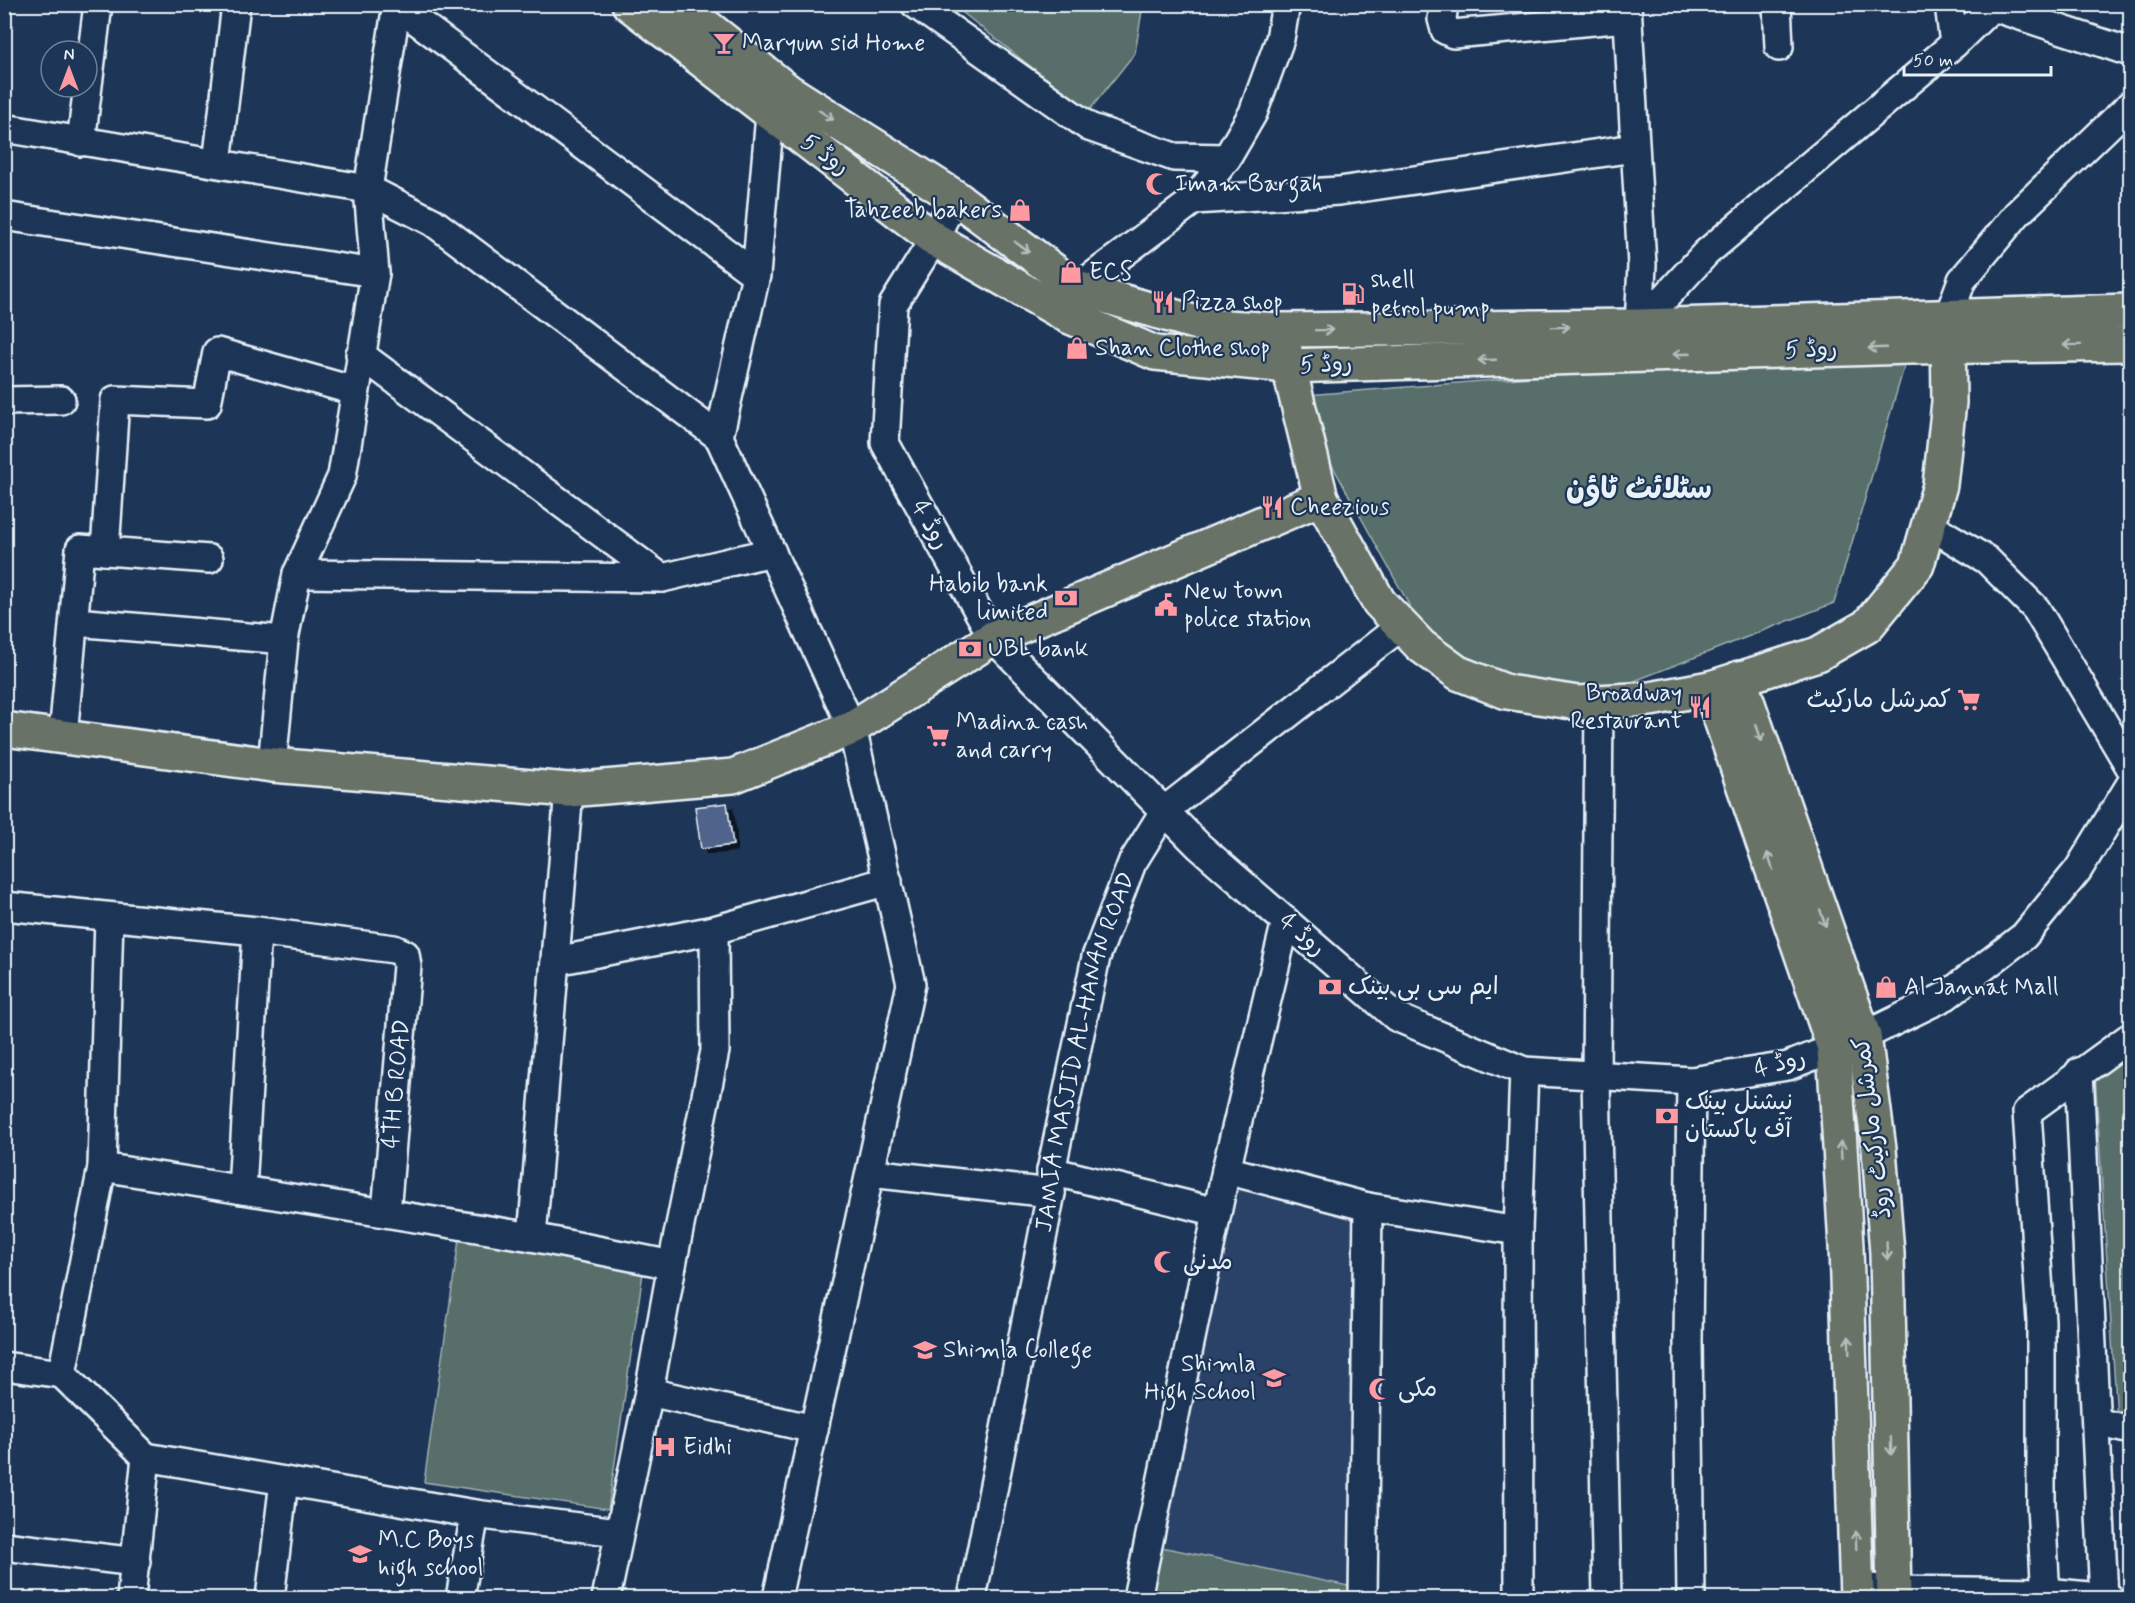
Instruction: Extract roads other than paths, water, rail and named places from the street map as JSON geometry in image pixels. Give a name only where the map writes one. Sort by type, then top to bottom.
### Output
[{"type":"main road","name":"روڈ 5","points":[[629,4],[779,103],[955,197],[1077,288],[1207,326],[1280,330],[1639,326],[1948,331],[2130,344]]},
{"type":"main road","name":"روڈ 5","points":[[682,6],[779,103],[934,239],[1068,316],[1155,352],[1288,366],[1948,331],[2130,311]]},
{"type":"main road","points":[[1280,330],[1321,498],[1379,602],[1421,646],[1458,673],[1507,692],[1578,703],[1650,699],[1725,683],[1818,654],[1867,626],[1917,565],[1940,485],[1948,402],[1948,331]]},
{"type":"main road","points":[[4,729],[272,765],[569,790],[733,776],[852,728],[993,638],[1321,498]]},
{"type":"main road","name":"کمرشل مارکیٹ روڈ","points":[[1725,683],[1864,1036],[1879,1149],[1887,1253],[1894,1594]]},
{"type":"main road","name":"کمرشل مارکیٹ روڈ","points":[[1725,683],[1834,1048],[1846,1246],[1857,1593]]},
{"type":"street","points":[[81,142],[98,4]]},
{"type":"street","points":[[217,163],[236,4]]},
{"type":"street","points":[[915,4],[1089,127],[1174,157],[1227,158]]},
{"type":"street","points":[[1077,288],[1194,200],[1227,158],[1253,113],[1280,39],[1286,4]]},
{"type":"street","points":[[1444,4],[1442,19],[1445,30],[1453,34],[1627,11],[1642,265],[1639,326]]},
{"type":"street","points":[[1777,4],[1779,47]]},
{"type":"street","points":[[1949,4],[1954,44]]},
{"type":"street","points":[[272,765],[284,640],[297,574],[342,476],[360,354],[375,273],[368,189],[397,5],[756,275]]},
{"type":"street","points":[[1639,326],[1706,253],[1954,44],[1994,6],[2130,52]]},
{"type":"street","points":[[719,437],[756,275],[779,103]]},
{"type":"street","points":[[1948,331],[1962,280],[2017,214],[2130,105]]},
{"type":"street","points":[[4,128],[368,189],[433,222],[719,437],[852,728],[911,984],[777,1599]]},
{"type":"street","points":[[1194,200],[1339,191],[1634,148]]},
{"type":"street","name":"روڈ 4","points":[[955,197],[934,239],[892,305],[885,443],[993,638],[1199,846],[1396,1017],[1524,1071],[1691,1081],[1788,1066],[1864,1036],[1946,996],[2024,936],[2078,870],[2130,785]]},
{"type":"street","points":[[4,216],[375,273]]},
{"type":"street","points":[[105,551],[115,400],[207,404],[217,352],[355,392]]},
{"type":"street","points":[[360,354],[662,578]]},
{"type":"street","points":[[4,400],[61,400]]},
{"type":"street","points":[[1929,525],[1987,560],[2036,609],[2130,767]]},
{"type":"street","points":[[63,736],[81,549],[209,559]]},
{"type":"street","points":[[297,574],[662,578],[772,552]]},
{"type":"street","points":[[75,622],[284,640]]},
{"type":"street","name":"JAMIA MASJID AL-HANAN ROAD","points":[[972,1599],[1096,957],[1132,863],[1165,810],[1401,626]]},
{"type":"street","points":[[1599,702],[1596,1077],[1607,1599]]},
{"type":"street","points":[[532,1237],[569,790]]},
{"type":"street","points":[[556,961],[714,930],[888,881]]},
{"type":"street","points":[[4,906],[257,931],[242,1190]]},
{"type":"street","points":[[62,1374],[102,1167],[109,917]]},
{"type":"street","points":[[1137,1599],[1226,1170],[1286,921]]},
{"type":"street","points":[[606,1599],[715,1051],[714,930]]},
{"type":"street","name":"4TH B ROAD","points":[[257,931],[394,949],[405,954],[407,966],[386,1214]]},
{"type":"street","points":[[2046,1595],[2041,1505],[2041,1321],[2027,1112],[2130,1037]]},
{"type":"street","points":[[1519,1599],[1518,1232],[1524,1071]]},
{"type":"street","points":[[1857,1593],[2106,1598],[2079,1072]]},
{"type":"street","points":[[1691,1081],[1688,1341],[1691,1599]]},
{"type":"street","points":[[102,1167],[532,1237],[672,1265]]},
{"type":"street","points":[[1226,1170],[1368,1207],[1518,1232]]},
{"type":"street","points":[[870,1173],[1051,1182],[1217,1212]]},
{"type":"street","points":[[1363,1599],[1368,1207]]},
{"type":"street","points":[[4,1366],[62,1374],[146,1457],[475,1514],[618,1532]]},
{"type":"street","points":[[649,1392],[814,1429]]},
{"type":"street","points":[[2097,1422],[2130,1430]]},
{"type":"street","points":[[131,1599],[146,1457]]},
{"type":"street","points":[[270,1599],[284,1481]]},
{"type":"street","points":[[460,1599],[475,1514]]},
{"type":"street","points":[[4,1546],[136,1562]]},
{"type":"place","name":"Maryum sid Home","points":[[724,43]]},
{"type":"place","name":"Imam Bargah","points":[[1157,184]]},
{"type":"place","name":"Tahzeeb bakers","points":[[1020,210]]},
{"type":"place","name":"ECS","points":[[1071,272]]},
{"type":"place","name":"shell petrol pump","points":[[1353,294]]},
{"type":"place","name":"Pizza shop","points":[[1163,302]]},
{"type":"place","name":"Shan Clothe shop","points":[[1077,348]]},
{"type":"place","name":"Cheezious","points":[[1272,507]]},
{"type":"place","name":"Habib bank limited","points":[[1066,598]]},
{"type":"place","name":"New town police station","points":[[1166,605]]},
{"type":"place","name":"UBL bank","points":[[970,649]]},
{"type":"place","name":"کمرشل مارکیٹ","points":[[1969,700]]},
{"type":"place","name":"Broadway Restaurant","points":[[1700,707]]},
{"type":"place","name":"Madina cash and carry","points":[[938,736]]},
{"type":"place","name":"ایم سی بی بینک","points":[[1330,987]]},
{"type":"place","name":"Al Jannat Mall","points":[[1886,987]]},
{"type":"place","name":"نیشنل بینک آف پاکستان","points":[[1667,1116]]},
{"type":"place","name":"مدنی","points":[[1165,1262]]},
{"type":"place","name":"Shimla College","points":[[925,1350]]},
{"type":"place","name":"Shimla High School","points":[[1274,1378]]},
{"type":"place","name":"مکی","points":[[1380,1389]]},
{"type":"place","name":"Eidhi","points":[[665,1447]]},
{"type":"place","name":"M.C Boys high school","points":[[360,1554]]},
{"type":"district","name":"سٹلائٹ ٹاؤن","points":[[1639,489]]}]
